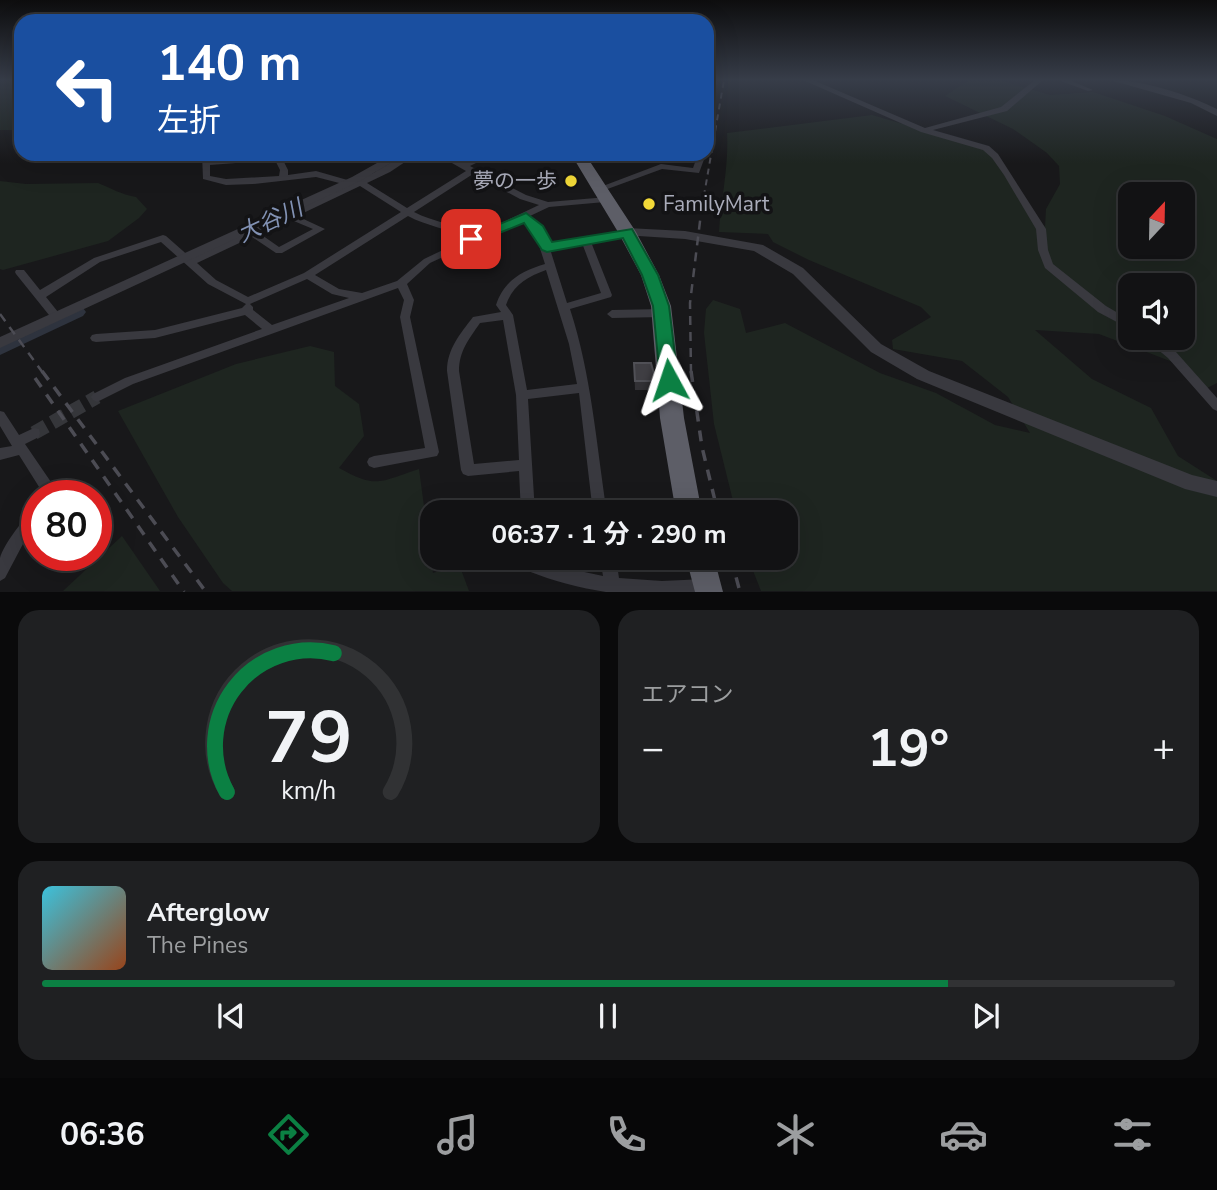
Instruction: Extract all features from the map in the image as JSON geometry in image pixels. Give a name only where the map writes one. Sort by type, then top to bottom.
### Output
[{"type":"highway","points":[[582,161],[627,232],[650,275],[663,313],[672,418],[687,500]]},
{"type":"highway","points":[[703,570],[709,589]]},
{"type":"street","points":[[871,108],[924,130],[977,145],[995,156],[1041,229],[1043,250],[1049,266],[1102,309],[1118,318]]},
{"type":"street","points":[[924,130],[1006,108]]},
{"type":"street","points":[[206,161],[206,177],[226,182],[316,174],[355,181],[407,212],[439,227],[463,232],[471,239]]},
{"type":"street","points":[[280,161],[284,170],[283,178]]},
{"type":"street","points":[[188,259],[289,216],[389,161]]},
{"type":"street","points":[[0,343],[397,161]]},
{"type":"street","points":[[453,161],[547,205]]},
{"type":"street","points":[[96,338],[155,334],[248,306],[308,275],[407,212],[479,161]]},
{"type":"street","points":[[97,397],[129,382],[270,329],[401,283],[427,261],[547,205],[602,194],[661,166],[696,172],[700,161]]},
{"type":"street","points":[[252,233],[279,251],[320,229],[289,216]]},
{"type":"street","points":[[526,217],[538,229],[547,247],[550,266],[565,307],[584,388],[598,500]]},
{"type":"street","points":[[547,247],[627,232],[685,235],[758,248],[798,271],[876,348],[923,375],[1191,483],[1217,489]]},
{"type":"street","points":[[39,296],[97,260],[163,238],[212,282],[248,306],[270,329]]},
{"type":"street","points":[[565,307],[607,295],[586,240]]},
{"type":"street","points":[[527,500],[522,395],[508,315],[501,305],[504,294],[523,274],[550,266]]},
{"type":"street","points":[[20,272],[57,317]]},
{"type":"street","points":[[308,275],[336,292],[361,296]]},
{"type":"street","points":[[374,462],[432,452],[405,317],[409,300],[401,283]]},
{"type":"street","points":[[612,314],[663,313]]},
{"type":"street","points":[[508,315],[477,320],[457,347],[453,357],[453,371],[468,470],[526,465]]},
{"type":"street","points":[[1166,350],[1217,406]]},
{"type":"street","points":[[522,395],[584,388]]},
{"type":"street","points":[[0,416],[42,480]]},
{"type":"street","points":[[0,454],[19,446],[34,433]]},
{"type":"street","points":[[0,573],[21,535]]},
{"type":"street","points":[[544,570],[613,587],[709,589]]},
{"type":"street","points":[[610,570],[613,587]]},
{"type":"shaded area","points":[[0,108],[14,108],[14,131],[0,130]]},
{"type":"shaded area","points":[[969,108],[1140,108],[1217,139],[1217,383],[1203,390],[1178,364],[1141,350],[1195,350],[1195,273],[1118,273],[1118,341],[1099,334],[1035,330],[1092,379],[1151,408],[1178,456],[1217,481],[1217,591],[761,591],[753,570],[798,570],[798,500],[733,500],[714,424],[704,333],[706,309],[713,300],[740,309],[746,333],[785,323],[880,373],[936,393],[995,425],[1030,433],[1008,397],[962,361],[893,349],[892,340],[931,317],[921,307],[809,260],[773,242],[768,234],[719,232],[727,133],[872,115],[986,148],[1045,227],[1046,209],[1060,184],[1059,166],[1047,153],[1013,129]]},
{"type":"shaded area","points":[[0,181],[26,184],[98,183],[136,197],[147,209],[108,241],[3,270],[0,269]]},
{"type":"shaded area","points":[[310,346],[334,352],[335,386],[359,404],[364,436],[339,468],[370,481],[386,480],[419,469],[423,500],[420,500],[420,570],[433,570],[433,573],[461,570],[469,591],[232,591],[223,583],[178,517],[118,411],[236,364]]},
{"type":"shaded area","points":[[122,536],[160,591],[63,591],[84,571],[112,571],[112,545]]},
{"type":"building","points":[[634,363],[651,363],[656,381],[635,381]]},
{"type":"waterway","name":"大谷川","points":[[381,170],[396,161]]},
{"type":"waterway","name":"大谷川","points":[[1,348],[77,312]]},
{"type":"tunnel","points":[[34,433],[97,397]]},
{"type":"railway","points":[[714,138],[719,108]]},
{"type":"railway","points":[[702,207],[710,161]]},
{"type":"railway","points":[[691,373],[690,303],[702,205]]},
{"type":"railway","points":[[0,314],[43,373]]},
{"type":"railway","points":[[42,371],[206,592]]},
{"type":"railway","points":[[691,371],[702,447],[715,500]]},
{"type":"railway","points":[[35,378],[184,592]]},
{"type":"railway","points":[[734,570],[740,592]]},
{"type":"place","name":"夢の一歩","points":[[571,181]]},
{"type":"place","name":"FamilyMart","points":[[649,204]]},
{"type":"route","points":[[471,239],[526,217],[538,229],[547,247],[627,232],[657,291],[664,319],[669,380]]}]
